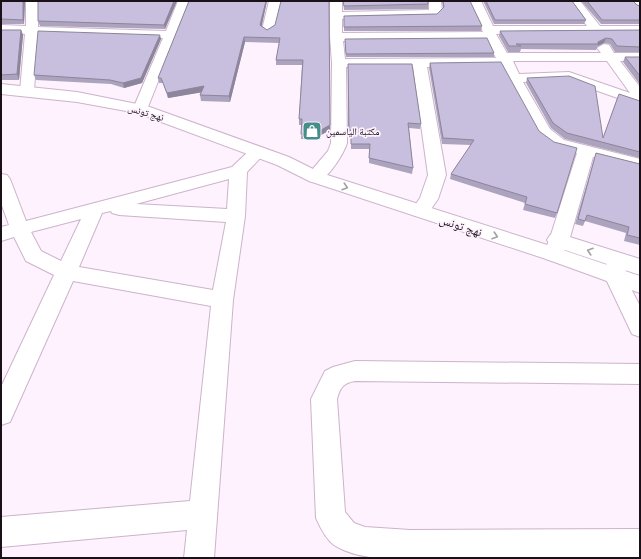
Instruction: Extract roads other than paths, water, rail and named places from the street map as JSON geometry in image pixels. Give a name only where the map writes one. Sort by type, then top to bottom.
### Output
[{"type":"street","points":[[141,109],[172,35],[184,1]]},
{"type":"street","points":[[268,30],[275,1]]},
{"type":"street","points":[[320,171],[336,152],[339,143],[340,63],[336,37],[336,1]]},
{"type":"street","points":[[337,16],[435,14],[435,1]]},
{"type":"street","points":[[475,1],[490,33],[544,132],[558,143],[640,164]]},
{"type":"street","points":[[574,1],[610,57],[640,97]]},
{"type":"street","points":[[27,91],[36,2]]},
{"type":"street","points":[[409,15],[415,37]]},
{"type":"street","points":[[1,29],[172,35]]},
{"type":"street","points":[[336,37],[415,37],[490,33],[640,30]]},
{"type":"street","points":[[340,63],[610,57],[640,58]]},
{"type":"street","points":[[419,62],[438,175],[425,205]]},
{"type":"street","points":[[515,78],[560,75],[569,76],[640,102]]},
{"type":"street","name":"نهج تونس","points":[[1,89],[76,97],[141,109],[284,161],[320,171],[616,268],[640,285]]},
{"type":"street","points":[[556,248],[586,151]]},
{"type":"street","points":[[10,232],[238,170],[258,152]]},
{"type":"street","points":[[199,558],[222,300],[236,216],[238,170]]},
{"type":"street","points":[[1,179],[10,232],[34,256],[66,272],[222,300]]},
{"type":"street","points":[[97,208],[236,216]]},
{"type":"street","points":[[1,414],[97,208]]},
{"type":"street","name":"نهج تونس","points":[[616,268],[640,267]]},
{"type":"street","points":[[616,268],[640,328]]},
{"type":"street","points":[[640,374],[355,371],[340,373],[330,382],[324,398],[331,518],[344,534],[365,542],[410,546],[640,544]]},
{"type":"street","points":[[1,532],[202,514]]},
{"type":"place","name":"مكتبة الياسمين","points":[[312,131]]}]
